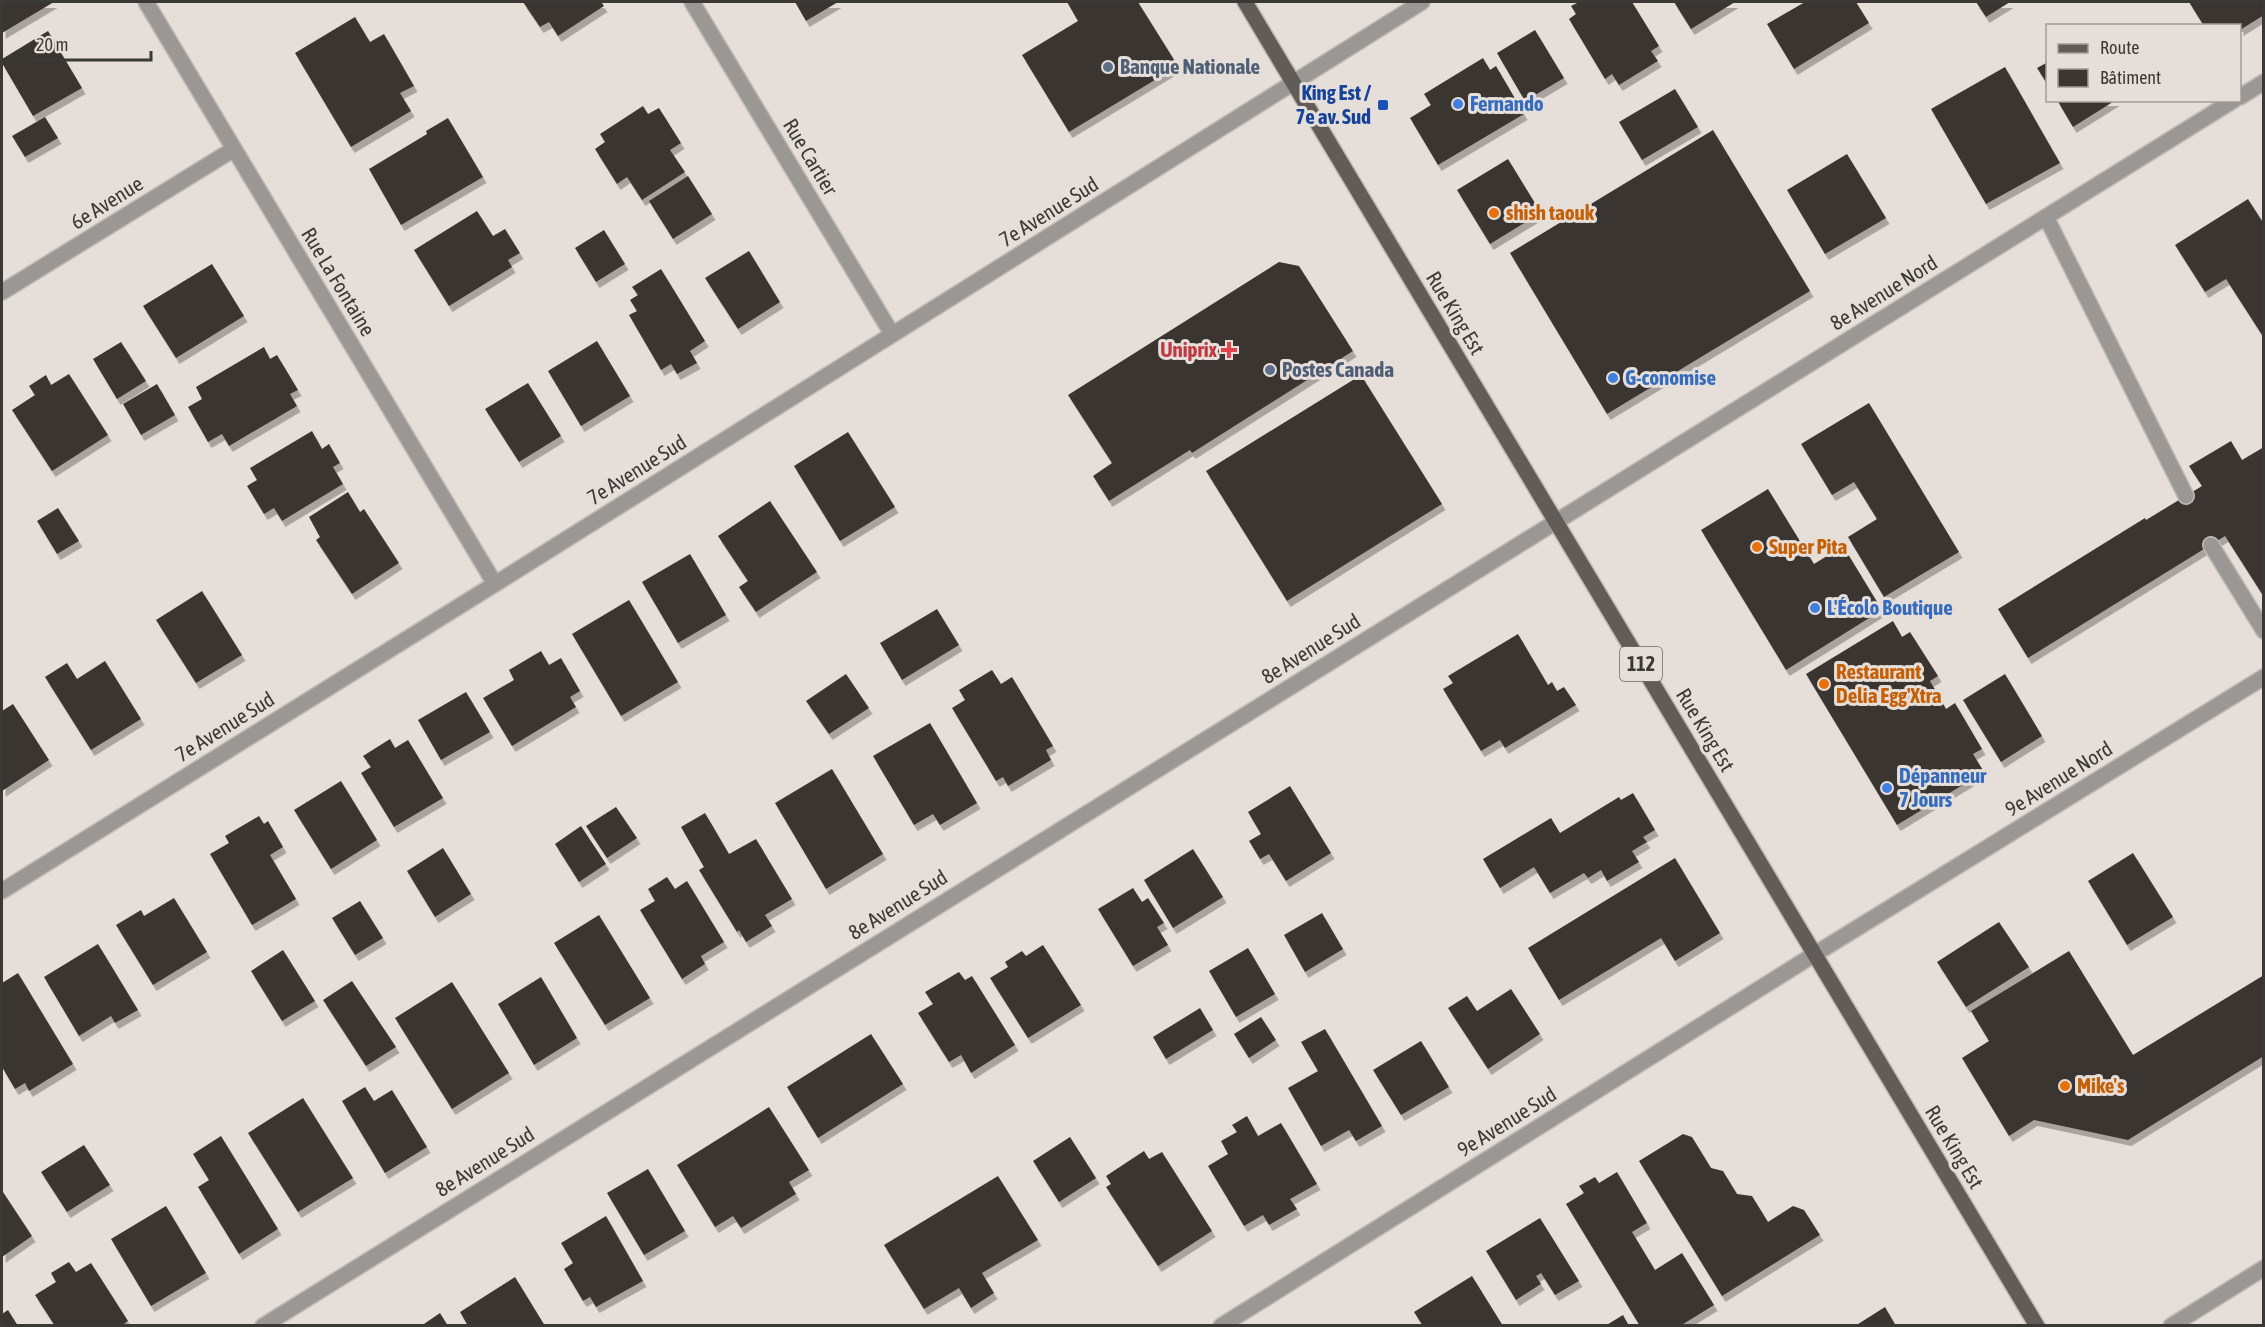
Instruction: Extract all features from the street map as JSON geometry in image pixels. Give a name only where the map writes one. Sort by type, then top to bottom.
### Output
[{"type":"main road","name":"Rue King Est","points":[[1245,2],[2037,1326]]},
{"type":"street","name":"Rue La Fontaine","points":[[146,2],[495,584]]},
{"type":"street","name":"Rue Cartier","points":[[692,2],[892,334]]},
{"type":"street","name":"7e Avenue Sud","points":[[2,891],[1090,212],[1293,81],[1422,2]]},
{"type":"street","points":[[2241,96],[2264,82]]},
{"type":"street","name":"8e Avenue Nord","points":[[1556,522],[2231,102]]},
{"type":"street","name":"6e Avenue","points":[[2,292],[234,149]]},
{"type":"street","points":[[2046,217],[2186,496]]},
{"type":"street","name":"8e Avenue Sud","points":[[263,1326],[1556,522]]},
{"type":"street","points":[[2211,544],[2264,631]]},
{"type":"street","name":"9e Avenue Nord","points":[[1815,954],[2264,677]]},
{"type":"street","name":"9e Avenue Sud","points":[[1221,1326],[1815,954]]},
{"type":"street","points":[[2171,1326],[2264,1268]]},
{"type":"building","points":[[2,2],[54,2],[2,33]]},
{"type":"building","points":[[523,2],[601,2],[604,6],[558,36],[549,22],[540,27]]},
{"type":"building","points":[[795,2],[838,2],[806,21]]},
{"type":"building","points":[[1067,2],[1138,2],[1178,66],[1069,132],[1022,55],[1078,21]]},
{"type":"building","points":[[1579,2],[1632,2],[1659,46],[1651,51],[1658,61],[1619,85],[1612,74],[1605,79],[1569,19],[1576,14],[1571,6]]},
{"type":"building","points":[[1674,2],[1735,2],[1691,29]]},
{"type":"building","points":[[1805,2],[1856,2],[1869,23],[1794,69],[1767,24]]},
{"type":"building","points":[[1976,2],[2010,2],[1986,17]]},
{"type":"building","points":[[2189,2],[2264,2],[2264,15],[2241,29],[2241,24],[2203,24]]},
{"type":"building","points":[[355,17],[370,42],[384,34],[414,86],[400,93],[411,111],[351,147],[295,53]]},
{"type":"building","points":[[1535,30],[1564,78],[1525,101],[1497,53]]},
{"type":"building","points":[[48,31],[82,88],[33,116],[2,63],[2,59]]},
{"type":"building","points":[[1483,58],[1490,70],[1496,66],[1524,114],[1438,165],[1410,118],[1431,105],[1424,94]]},
{"type":"building","points":[[2046,63],[2046,82],[2037,68]]},
{"type":"building","points":[[2005,67],[2060,163],[1986,204],[1931,109]]},
{"type":"building","points":[[1675,89],[1698,127],[1642,160],[1619,122]]},
{"type":"building","points":[[2058,102],[2113,102],[2073,127]]},
{"type":"building","points":[[643,106],[648,114],[659,108],[681,143],[670,150],[685,172],[642,200],[627,177],[617,184],[595,149],[605,142],[600,134]]},
{"type":"building","points":[[45,117],[58,138],[25,157],[12,136]]},
{"type":"building","points":[[448,118],[483,177],[401,225],[369,169],[427,134],[426,131]]},
{"type":"building","points":[[1713,130],[1810,291],[1607,414],[1510,253]]},
{"type":"building","points":[[1847,154],[1886,218],[1825,254],[1787,190]]},
{"type":"building","points":[[1508,159],[1541,213],[1490,244],[1457,190]]},
{"type":"building","points":[[688,176],[712,214],[673,239],[649,201]]},
{"type":"building","points":[[2248,199],[2264,224],[2264,338],[2226,279],[2205,292],[2175,245]]},
{"type":"building","points":[[477,211],[493,236],[505,229],[520,253],[508,260],[512,267],[449,306],[414,250]]},
{"type":"building","points":[[604,230],[625,264],[596,282],[575,248]]},
{"type":"building","points":[[749,251],[780,302],[738,329],[705,278]]},
{"type":"building","points":[[1279,262],[1299,266],[1353,351],[1192,453],[1190,450],[1109,501],[1093,476],[1112,463],[1068,395]]},
{"type":"building","points":[[212,264],[244,316],[176,358],[143,306]]},
{"type":"building","points":[[661,269],[705,341],[690,351],[697,363],[677,374],[671,364],[661,370],[629,315],[637,311],[630,300],[638,295],[632,287]]},
{"type":"building","points":[[597,341],[630,396],[581,426],[548,371]]},
{"type":"building","points":[[121,342],[146,381],[117,399],[93,359]]},
{"type":"building","points":[[264,347],[270,359],[277,355],[298,390],[290,394],[297,406],[229,446],[222,434],[208,442],[188,407],[202,399],[196,387]]},
{"type":"building","points":[[69,374],[108,435],[52,471],[12,410],[35,395],[29,386],[46,375],[51,385]]},
{"type":"building","points":[[1361,375],[1442,504],[1287,601],[1206,471]]},
{"type":"building","points":[[528,383],[561,436],[519,462],[485,409]]},
{"type":"building","points":[[157,384],[175,415],[141,435],[123,404]]},
{"type":"building","points":[[1869,403],[1959,552],[1884,597],[1848,537],[1877,519],[1854,482],[1832,495],[1801,444]]},
{"type":"building","points":[[312,431],[322,449],[329,444],[340,463],[333,467],[343,484],[282,521],[274,508],[264,514],[247,486],[257,480],[250,468]]},
{"type":"building","points":[[848,432],[895,507],[840,541],[794,466]]},
{"type":"building","points":[[2231,441],[2242,460],[2264,447],[2264,597],[2225,536],[2028,658],[1998,609],[2145,518],[2146,520],[2202,486],[2189,466]]},
{"type":"building","points":[[1768,489],[1814,564],[1843,546],[1882,610],[1786,670],[1701,530]]},
{"type":"building","points":[[348,492],[360,512],[364,509],[399,563],[352,594],[316,540],[320,537],[309,517]]},
{"type":"building","points":[[770,501],[817,572],[756,612],[739,587],[748,581],[718,536]]},
{"type":"building","points":[[58,508],[79,541],[57,554],[37,521]]},
{"type":"building","points":[[690,554],[726,615],[678,643],[642,582]]},
{"type":"building","points":[[202,591],[242,655],[196,683],[156,620]]},
{"type":"building","points":[[629,600],[678,682],[621,716],[572,634]]},
{"type":"building","points":[[937,609],[959,645],[902,680],[880,643]]},
{"type":"building","points":[[1893,621],[1902,637],[1910,632],[1938,676],[1930,681],[1946,709],[1955,703],[1982,749],[1973,754],[1984,772],[1897,825],[1806,674]]},
{"type":"building","points":[[1518,634],[1548,685],[1552,682],[1557,691],[1564,687],[1576,705],[1505,748],[1500,740],[1481,751],[1443,689],[1453,683],[1448,676]]},
{"type":"building","points":[[541,651],[549,665],[561,658],[580,691],[570,697],[576,707],[512,746],[483,698],[514,680],[509,670]]},
{"type":"building","points":[[105,661],[141,719],[91,750],[45,677],[67,663],[77,679]]},
{"type":"building","points":[[992,670],[1001,684],[1012,677],[1053,746],[1046,750],[1051,760],[1008,786],[1003,777],[996,781],[952,708],[965,700],[959,690]]},
{"type":"building","points":[[846,674],[869,708],[829,734],[806,701]]},
{"type":"building","points":[[2005,674],[2042,736],[2001,762],[1963,700]]},
{"type":"building","points":[[466,692],[490,732],[441,760],[418,720]]},
{"type":"building","points":[[13,704],[49,760],[2,791],[2,711]]},
{"type":"building","points":[[930,723],[977,803],[940,825],[933,814],[914,825],[873,756]]},
{"type":"building","points":[[390,739],[395,748],[408,740],[443,798],[394,827],[361,773],[371,767],[363,756]]},
{"type":"building","points":[[832,769],[883,854],[826,889],[775,803]]},
{"type":"building","points":[[341,781],[377,840],[331,869],[294,810]]},
{"type":"building","points":[[1290,786],[1331,853],[1286,881],[1269,854],[1260,859],[1249,841],[1261,834],[1248,812]]},
{"type":"building","points":[[1633,793],[1655,830],[1643,837],[1647,842],[1632,851],[1639,862],[1607,881],[1601,870],[1588,878],[1584,873],[1550,893],[1534,867],[1500,888],[1483,859],[1551,818],[1560,833],[1619,797],[1621,800]]},
{"type":"building","points":[[616,807],[637,838],[607,858],[586,826]]},
{"type":"building","points":[[705,813],[729,854],[756,839],[792,899],[765,915],[772,926],[746,942],[739,930],[737,932],[699,870],[704,867],[681,827]]},
{"type":"building","points":[[259,816],[264,824],[268,821],[283,847],[270,855],[296,899],[252,925],[210,854],[229,843],[225,836]]},
{"type":"building","points":[[581,826],[606,864],[579,882],[555,844]]},
{"type":"building","points":[[443,848],[471,894],[435,917],[407,871]]},
{"type":"building","points":[[1193,849],[1223,897],[1173,928],[1144,880]]},
{"type":"building","points":[[2133,853],[2173,917],[2127,945],[2088,881]]},
{"type":"building","points":[[1675,858],[1720,933],[1675,961],[1661,938],[1559,1000],[1528,948]]},
{"type":"building","points":[[667,877],[675,889],[687,881],[724,942],[701,956],[705,964],[682,979],[640,910],[655,901],[648,889]]},
{"type":"building","points":[[1133,888],[1142,902],[1148,898],[1164,923],[1157,927],[1168,945],[1133,966],[1098,909]]},
{"type":"building","points":[[174,898],[207,952],[153,985],[116,925],[141,910],[144,916]]},
{"type":"building","points":[[360,901],[383,938],[355,955],[332,918]]},
{"type":"building","points":[[1322,913],[1343,949],[1305,972],[1284,935]]},
{"type":"building","points":[[599,915],[650,998],[605,1025],[554,943]]},
{"type":"building","points":[[1999,922],[2029,967],[1966,1007],[1937,962]]},
{"type":"building","points":[[98,944],[138,1010],[115,1023],[111,1016],[79,1036],[44,977]]},
{"type":"building","points":[[1043,945],[1081,1005],[1028,1038],[990,978],[1008,967],[1005,962],[1022,951],[1026,956]]},
{"type":"building","points":[[1248,948],[1275,994],[1236,1017],[1209,971]]},
{"type":"building","points":[[283,950],[315,1001],[282,1021],[251,971]]},
{"type":"building","points":[[2069,951],[2133,1055],[2264,975],[2264,1056],[2128,1140],[2034,1120],[2009,1136],[1962,1058],[1989,1041],[1971,1011]]},
{"type":"building","points":[[959,972],[965,980],[972,976],[1015,1045],[971,1073],[961,1055],[949,1062],[918,1013],[933,1004],[925,992]]},
{"type":"building","points":[[18,973],[73,1064],[29,1091],[25,1083],[15,1089],[2,1067],[2,983]]},
{"type":"building","points":[[541,977],[577,1038],[534,1065],[498,1004]]},
{"type":"building","points":[[352,981],[396,1047],[366,1066],[323,1000]]},
{"type":"building","points":[[452,982],[509,1073],[452,1109],[395,1018]]},
{"type":"building","points":[[1511,989],[1540,1034],[1488,1069],[1448,1008],[1467,996],[1477,1011]]},
{"type":"building","points":[[1200,1008],[1213,1030],[1166,1059],[1153,1037]]},
{"type":"building","points":[[1261,1017],[1276,1040],[1249,1058],[1234,1034]]},
{"type":"building","points":[[1325,1029],[1382,1126],[1356,1141],[1349,1130],[1321,1146],[1288,1088],[1318,1071],[1301,1042]]},
{"type":"building","points":[[871,1034],[903,1084],[818,1138],[787,1087]]},
{"type":"building","points":[[1421,1041],[1449,1087],[1401,1115],[1373,1070]]},
{"type":"building","points":[[365,1087],[374,1101],[392,1090],[427,1147],[385,1173],[342,1101]]},
{"type":"building","points":[[303,1098],[353,1178],[298,1212],[248,1133]]},
{"type":"building","points":[[769,1107],[809,1170],[789,1182],[796,1194],[741,1228],[733,1216],[715,1227],[677,1165]]},
{"type":"building","points":[[1247,1116],[1258,1136],[1281,1123],[1317,1184],[1290,1199],[1297,1209],[1269,1225],[1263,1215],[1244,1226],[1208,1166],[1228,1154],[1221,1141],[1237,1132],[1232,1125]]},
{"type":"building","points":[[1683,1134],[1692,1137],[1711,1168],[1723,1171],[1737,1194],[1752,1196],[1768,1222],[1793,1206],[1804,1210],[1820,1235],[1722,1296],[1639,1161]]},
{"type":"building","points":[[221,1136],[278,1229],[239,1254],[198,1187],[209,1180],[193,1154]]},
{"type":"building","points":[[1070,1137],[1096,1178],[1059,1202],[1033,1161]]},
{"type":"building","points":[[84,1145],[110,1185],[67,1212],[41,1172]]},
{"type":"building","points":[[1144,1151],[1149,1159],[1162,1152],[1212,1231],[1158,1266],[1106,1187],[1111,1184],[1106,1176]]},
{"type":"building","points":[[648,1169],[685,1231],[644,1255],[607,1193]]},
{"type":"building","points":[[1617,1172],[1647,1223],[1632,1232],[1655,1270],[1682,1253],[1714,1305],[1680,1326],[1640,1326],[1566,1204],[1584,1193],[1579,1186],[1595,1177],[1599,1183]]},
{"type":"building","points":[[998,1176],[1038,1240],[982,1273],[994,1293],[971,1308],[959,1288],[924,1309],[884,1245]]},
{"type":"building","points":[[3,1192],[32,1236],[2,1257],[2,1194]]},
{"type":"building","points":[[166,1206],[206,1273],[151,1306],[111,1239]]},
{"type":"building","points":[[606,1216],[643,1281],[596,1307],[590,1297],[583,1301],[564,1269],[573,1263],[561,1243]]},
{"type":"building","points":[[1540,1218],[1579,1281],[1555,1295],[1541,1273],[1536,1276],[1541,1284],[1516,1300],[1486,1251]]},
{"type":"building","points":[[69,1262],[76,1272],[91,1263],[128,1321],[121,1326],[55,1326],[35,1295],[56,1282],[51,1273]]},
{"type":"building","points":[[1472,1276],[1503,1326],[1423,1326],[1414,1312]]},
{"type":"building","points":[[515,1277],[545,1326],[468,1326],[460,1312]]},
{"type":"building","points":[[1885,1307],[1896,1326],[1855,1326]]},
{"type":"building","points":[[8,1310],[18,1326],[2,1326],[2,1314]]},
{"type":"building","points":[[440,1313],[448,1326],[421,1326]]},
{"type":"building","points":[[1623,1315],[1629,1326],[1605,1326]]},
{"type":"place","name":"Banque Nationale","points":[[1108,67]]},
{"type":"place","name":"Fernando","points":[[1458,104]]},
{"type":"place","name":"King Est / 7e av. Sud","points":[[1383,105]]},
{"type":"place","name":"shish taouk","points":[[1494,213]]},
{"type":"place","name":"Uniprix","points":[[1229,350]]},
{"type":"place","name":"Postes Canada","points":[[1270,370]]},
{"type":"place","name":"G-conomise","points":[[1613,378]]},
{"type":"place","name":"Super Pita","points":[[1757,547]]},
{"type":"place","name":"L'Écolo Boutique","points":[[1815,608]]},
{"type":"place","name":"Restaurant Delia Egg'Xtra","points":[[1824,684]]},
{"type":"place","name":"Dépanneur 7 Jours","points":[[1887,788]]},
{"type":"place","name":"Mike's","points":[[2065,1086]]}]
